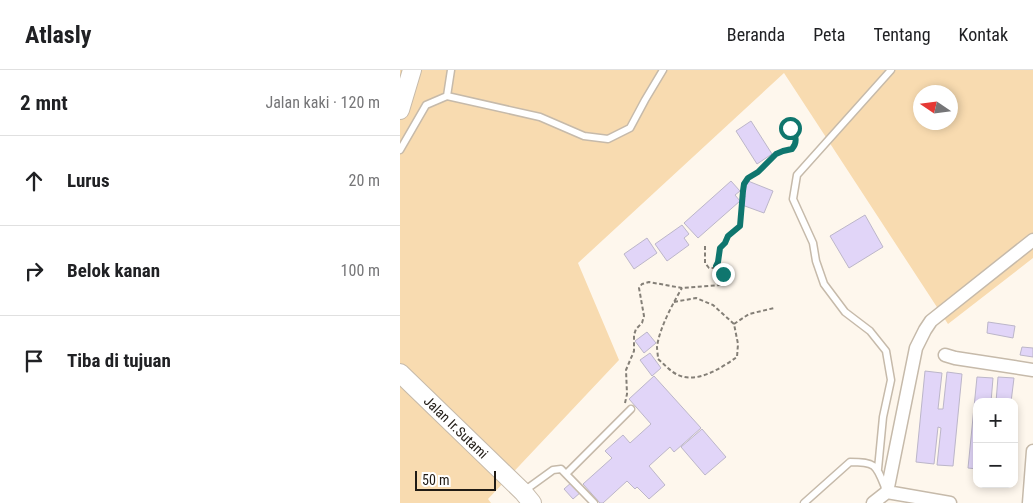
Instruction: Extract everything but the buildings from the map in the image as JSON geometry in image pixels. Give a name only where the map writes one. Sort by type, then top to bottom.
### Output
[{"type":"street","points":[[400,110],[412,70]]},
{"type":"street","points":[[873,503],[887,492],[916,348],[925,330],[931,321],[1033,240]]},
{"type":"street","points":[[945,355],[1033,370]]},
{"type":"street","name":"Jalan Ir.Sutami","points":[[400,373],[527,497]]},
{"type":"street","points":[[1029,503],[1032,486],[1033,451]]},
{"type":"street","points":[[887,492],[950,503]]},
{"type":"lane","points":[[447,96],[451,70]]},
{"type":"lane","points":[[400,150],[426,105],[447,96],[540,117],[584,136],[608,139],[630,128],[644,100],[663,70]]},
{"type":"lane","points":[[887,492],[878,469],[883,417],[891,380],[886,351],[870,331],[846,312],[824,284],[816,261],[813,243],[793,199],[797,175],[891,70]]},
{"type":"lane","points":[[566,474],[631,409]]},
{"type":"lane","points":[[804,503],[850,462],[867,462],[878,469]]},
{"type":"lane","points":[[527,497],[553,470],[561,469],[594,503]]},
{"type":"path","points":[[705,246],[706,264],[709,268],[712,268],[718,262],[720,248],[728,236],[740,226],[744,184],[748,178],[758,172],[776,154],[792,149],[795,146],[796,139],[794,132],[790,128]]},
{"type":"path","points":[[620,420],[627,394],[626,370],[634,351],[634,335],[644,316],[639,288],[642,284],[649,282],[682,288],[720,285],[725,282],[723,274],[716,266]]},
{"type":"path","points":[[674,302],[696,298],[713,306],[734,324],[738,344],[737,357],[724,366],[692,378],[678,375],[658,359],[657,347],[660,333],[674,302],[682,288]]},
{"type":"path","points":[[734,324],[749,314],[774,308]]},
{"type":"shaded area","points":[[400,70],[1033,70],[1033,258],[948,324],[784,73],[578,263],[619,360],[488,499],[491,503],[400,503]]},
{"type":"route","points":[[723,274],[716,266],[720,256],[720,248],[728,236],[740,226],[744,184],[748,178],[758,172],[776,154],[788,151],[795,146],[796,139],[794,132],[790,128]]}]
